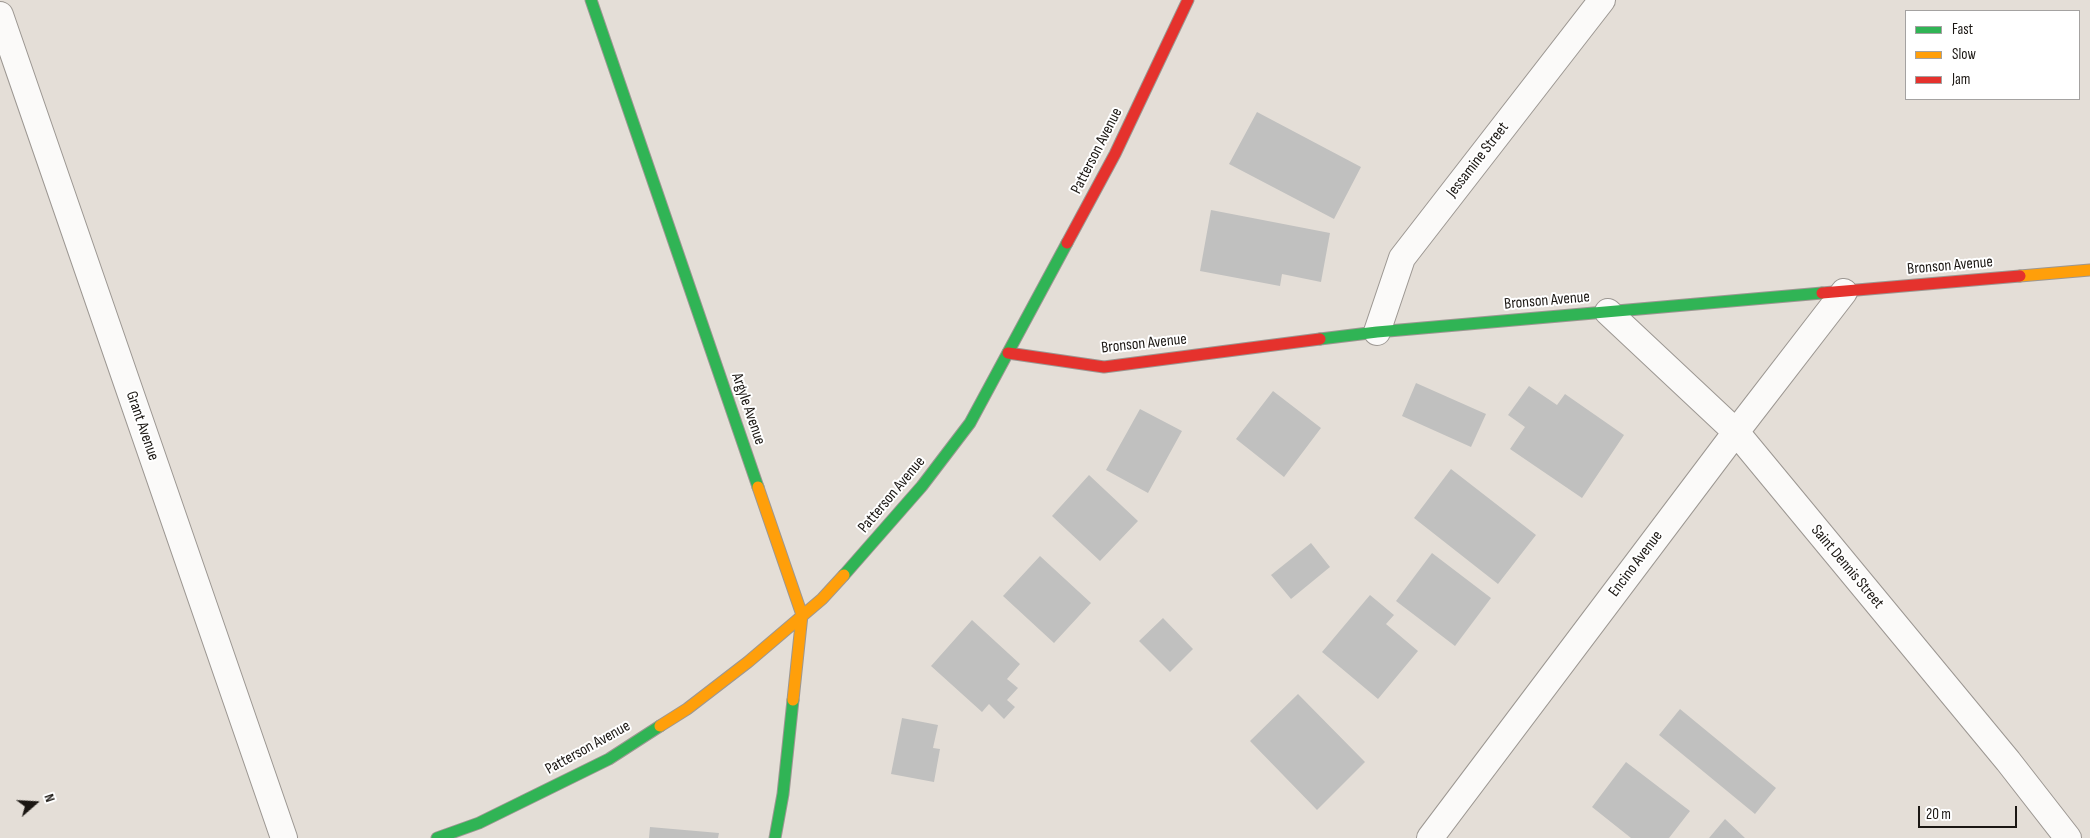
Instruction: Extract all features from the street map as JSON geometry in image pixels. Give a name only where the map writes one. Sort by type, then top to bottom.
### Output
[{"type":"street","name":"Argyle Avenue","points":[[591,0],[802,615],[783,794],[775,838]]},
{"type":"street","name":"Patterson Avenue","points":[[437,838],[480,823],[609,759],[687,709],[748,662],[822,599],[848,571],[922,486],[970,423],[1114,154],[1188,0]]},
{"type":"street","name":"Jessamine Street","points":[[1377,332],[1402,258],[1602,0]]},
{"type":"street","name":"Grant Avenue","points":[[0,15],[284,838]]},
{"type":"street","name":"Bronson Avenue","points":[[1008,353],[1104,366],[1377,332],[2090,270]]},
{"type":"street","name":"Encino Avenue","points":[[1430,838],[1844,292]]},
{"type":"street","name":"Saint Dennis Street","points":[[1608,312],[1736,432],[2008,760],[2068,838]]},
{"type":"building","points":[[1257,112],[1361,167],[1334,219],[1229,164]]},
{"type":"building","points":[[1211,210],[1330,233],[1321,282],[1282,274],[1280,286],[1200,271]]},
{"type":"building","points":[[1416,383],[1486,414],[1471,447],[1402,416]]},
{"type":"building","points":[[1529,386],[1557,405],[1565,394],[1624,435],[1582,498],[1510,449],[1525,427],[1508,415]]},
{"type":"building","points":[[1273,391],[1321,428],[1284,477],[1236,439]]},
{"type":"building","points":[[1140,409],[1182,431],[1148,493],[1106,470]]},
{"type":"building","points":[[1451,469],[1536,535],[1498,584],[1414,518]]},
{"type":"building","points":[[1089,475],[1138,521],[1100,561],[1052,516]]},
{"type":"building","points":[[1311,543],[1330,567],[1291,599],[1271,575]]},
{"type":"building","points":[[1432,553],[1491,598],[1455,646],[1396,601]]},
{"type":"building","points":[[1040,556],[1091,603],[1054,643],[1003,596]]},
{"type":"building","points":[[1370,595],[1394,615],[1386,624],[1418,651],[1378,699],[1322,652]]},
{"type":"building","points":[[1163,618],[1193,649],[1170,672],[1139,641]]},
{"type":"building","points":[[972,620],[1020,664],[1007,679],[1018,688],[1007,700],[1015,707],[1004,719],[989,704],[982,712],[931,666]]},
{"type":"building","points":[[1298,694],[1365,762],[1317,810],[1250,741]]},
{"type":"building","points":[[1680,709],[1776,788],[1755,814],[1659,735]]},
{"type":"building","points":[[902,718],[938,725],[933,748],[940,749],[934,782],[891,774]]},
{"type":"building","points":[[1626,762],[1690,811],[1669,838],[1631,838],[1592,807]]},
{"type":"building","points":[[1725,819],[1745,838],[1709,838]]},
{"type":"building","points":[[650,827],[719,833],[718,838],[649,838]]},
{"type":"traffic: fast","points":[[591,0],[758,487]]},
{"type":"traffic: fast","points":[[844,575],[922,486],[970,423],[1067,243]]},
{"type":"traffic: fast","points":[[1320,339],[1377,332],[1822,293]]},
{"type":"traffic: fast","points":[[775,838],[783,794],[793,700]]},
{"type":"traffic: fast","points":[[437,838],[479,823],[609,759],[660,726]]},
{"type":"traffic: slow","points":[[2020,276],[2090,270]]},
{"type":"traffic: slow","points":[[758,487],[802,615],[793,700]]},
{"type":"traffic: slow","points":[[660,726],[687,709],[748,662],[822,599],[844,575]]},
{"type":"traffic: jam","points":[[1067,243],[1115,154],[1188,0]]},
{"type":"traffic: jam","points":[[1822,293],[2020,276]]},
{"type":"traffic: jam","points":[[1008,353],[1104,367],[1320,339]]}]
